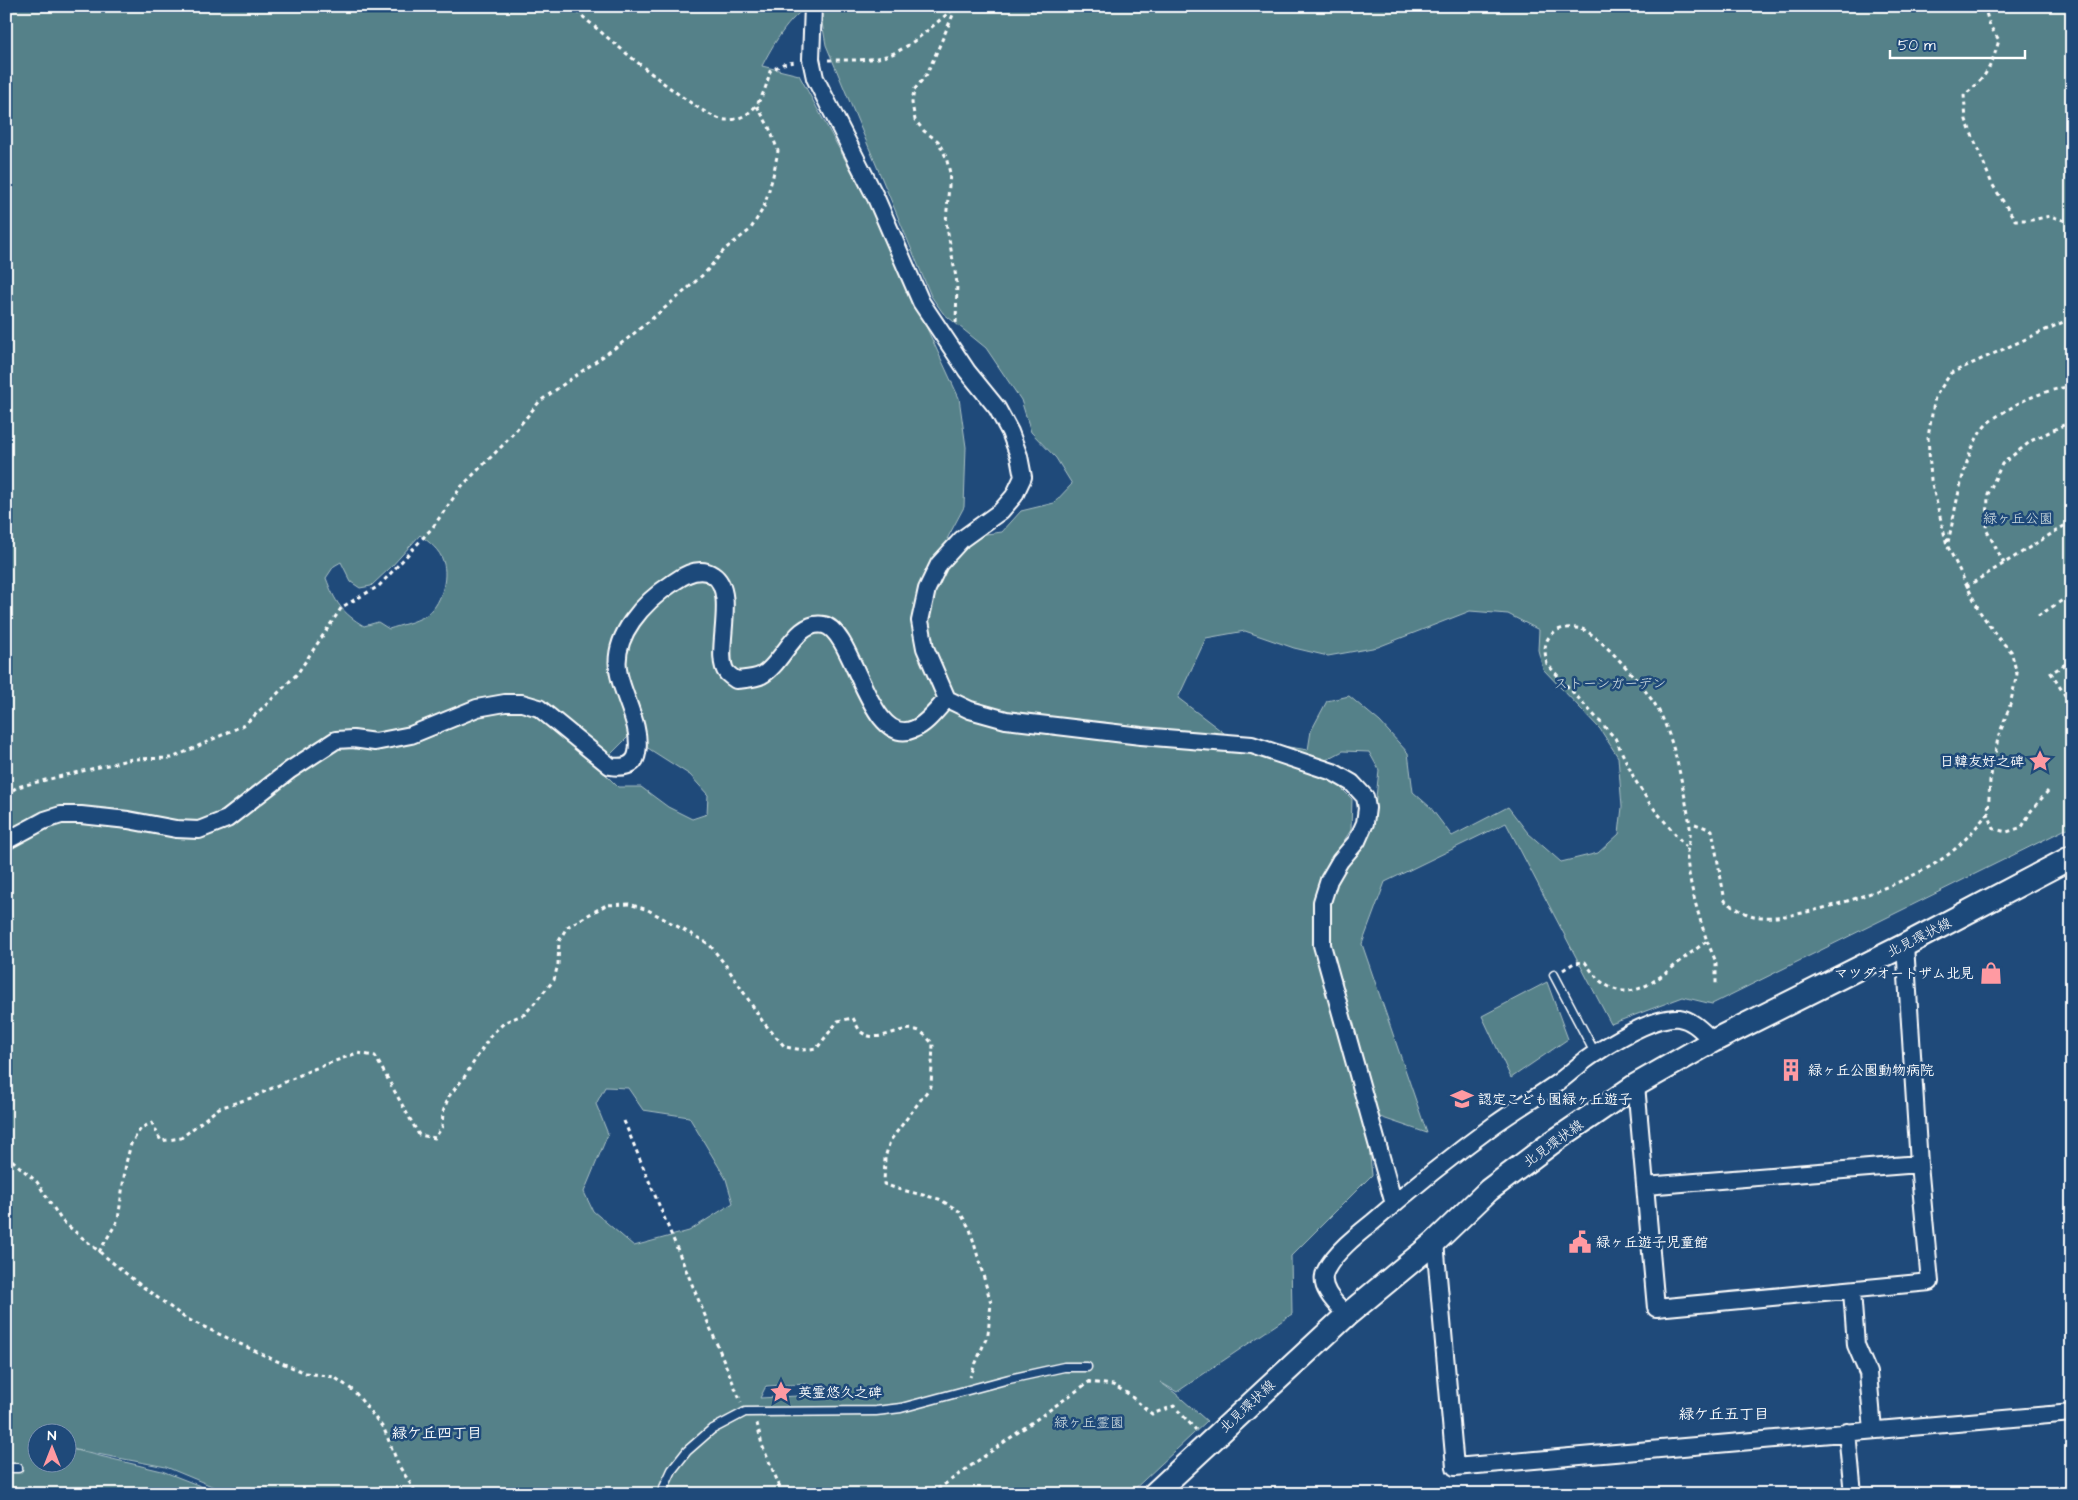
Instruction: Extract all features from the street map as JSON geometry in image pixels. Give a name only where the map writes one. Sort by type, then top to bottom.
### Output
[{"type":"main road","name":"北見環状線","points":[[1154,1494],[1347,1315],[1435,1242],[1489,1190],[1550,1144],[1636,1085],[1713,1041],[1905,945],[2072,857]]},
{"type":"street","points":[[812,6],[811,59],[815,78],[876,198],[921,302],[967,371],[997,408],[1010,432],[1019,456],[1023,477],[1014,496],[1001,510],[962,539],[939,564],[927,589],[920,621],[925,648],[947,698],[970,710],[1006,720],[1141,736],[1252,746],[1334,772],[1352,783],[1365,797],[1367,808],[1365,823],[1357,842],[1340,861],[1329,880],[1322,902],[1322,945],[1394,1204]]},
{"type":"street","points":[[6,841],[45,820],[61,815],[109,818],[199,830],[227,819],[290,770],[336,740],[353,739],[375,742],[411,735],[477,708],[505,703],[522,703],[539,708],[610,766],[623,768],[633,761],[637,753],[633,713],[619,674],[619,654],[623,637],[632,621],[661,591],[683,575],[700,571],[712,574],[723,584],[723,661],[726,672],[736,680],[763,675],[801,632],[812,625],[825,625],[834,631],[846,647],[856,674],[872,703],[892,727],[901,731],[912,730],[919,726],[947,698]]},
{"type":"street","points":[[1636,1085],[1656,1308],[1930,1282],[1919,1164],[1905,945]]},
{"type":"street","points":[[1347,1315],[1334,1303],[1327,1292],[1324,1281],[1325,1271],[1352,1240],[1495,1124],[1558,1082],[1595,1053],[1639,1029],[1664,1020],[1680,1018],[1697,1025],[1713,1041]]},
{"type":"street","points":[[1645,1186],[1919,1164]]},
{"type":"street","points":[[1435,1242],[1455,1467],[2072,1413]]},
{"type":"street","points":[[1852,1290],[1856,1345],[1868,1373],[1873,1430]]},
{"type":"street","points":[[1847,1432],[1853,1494]]},
{"type":"lane","points":[[1554,975],[1595,1053]]},
{"type":"lane","points":[[661,1494],[672,1470],[687,1451],[712,1430],[745,1412],[876,1412],[917,1404],[1064,1367],[1087,1367]]},
{"type":"lane","points":[[6,1468],[18,1468]]},
{"type":"path","points":[[570,6],[688,102],[710,115],[726,120],[744,116],[757,106],[766,90],[770,71],[783,64],[811,59],[854,60],[887,56],[907,45],[956,6]]},
{"type":"path","points":[[946,339],[956,326],[958,308],[957,283],[946,222],[950,173],[946,157],[938,141],[924,131],[915,120],[912,103],[914,90],[927,74],[956,6]]},
{"type":"path","points":[[1984,6],[1990,26],[1999,40],[1987,73],[1976,86],[1964,95],[1966,120],[1992,184],[2015,220],[2032,220],[2050,216],[2072,223]]},
{"type":"path","points":[[6,795],[17,787],[132,759],[172,758],[244,725],[268,703],[297,674],[342,607],[379,586],[433,526],[461,487],[505,443],[540,401],[633,334],[678,297],[725,250],[750,230],[764,207],[778,150],[769,127],[757,106]]},
{"type":"path","points":[[2048,791],[2031,811],[2022,827],[2007,832],[1994,828],[1988,814],[1990,781],[1998,738],[2010,705],[2017,674],[2011,651],[1999,639],[1980,612],[1966,587],[1947,544],[1931,480],[1928,438],[1935,396],[1951,373],[2072,318]]},
{"type":"path","points":[[1947,544],[1960,482],[1972,450],[1987,424],[2033,396],[2072,386]]},
{"type":"path","points":[[2004,563],[1987,531],[1988,494],[2002,464],[2031,441],[2072,421]]},
{"type":"path","points":[[1966,587],[2071,522]]},
{"type":"path","points":[[2038,616],[2072,594]]},
{"type":"path","points":[[1686,847],[1690,838],[1684,794],[1670,735],[1660,712],[1624,665],[1594,637],[1583,629],[1571,627],[1559,629],[1546,640],[1547,664],[1615,738],[1635,780],[1650,804],[1686,847],[1697,912],[1716,962],[1716,984]]},
{"type":"path","points":[[2072,660],[2052,673],[2068,700],[2072,698]]},
{"type":"path","points":[[1694,824],[1712,830],[1726,901],[1745,914],[1764,918],[1828,906],[1894,884],[1942,860],[1970,835],[1988,814]]},
{"type":"path","points":[[99,1252],[118,1220],[126,1163],[131,1144],[141,1128],[152,1123],[161,1141],[180,1138],[219,1108],[251,1098],[311,1070],[357,1053],[375,1056],[419,1135],[435,1138],[442,1127],[443,1112],[449,1096],[463,1079],[491,1034],[505,1022],[525,1014],[554,980],[558,964],[559,941],[567,927],[606,905],[629,904],[648,910],[709,944],[727,967],[763,1022],[785,1048],[803,1050],[817,1048],[838,1021],[853,1018],[861,1032],[875,1036],[890,1034],[906,1028],[920,1031],[933,1044],[931,1086],[890,1141],[886,1158],[884,1184],[898,1190],[939,1199],[959,1211],[970,1229],[991,1303],[988,1334],[963,1391]]},
{"type":"path","points":[[1554,975],[1574,963],[1585,962],[1595,976],[1606,986],[1623,992],[1639,989],[1669,972],[1707,941]]},
{"type":"path","points":[[624,1121],[745,1412]]},
{"type":"path","points":[[6,1155],[37,1182],[62,1221],[185,1318],[235,1343],[306,1373],[334,1378],[354,1391],[384,1429],[398,1466],[417,1494]]},
{"type":"path","points":[[1087,1367],[1089,1382]]},
{"type":"path","points":[[931,1494],[1089,1382],[1113,1385],[1127,1392],[1152,1414],[1174,1406],[1195,1430]]},
{"type":"path","points":[[755,1412],[762,1445],[784,1494]]},
{"type":"green space","points":[[6,6],[809,6],[788,25],[776,41],[762,66],[799,75],[873,211],[959,398],[966,447],[964,507],[947,539],[1002,532],[1021,511],[1054,503],[1072,484],[1056,458],[1031,432],[1021,400],[986,348],[943,313],[931,296],[826,45],[819,6],[2072,6],[2072,826],[1712,1004],[1683,997],[1611,1024],[1506,823],[1385,882],[1362,944],[1427,1133],[1365,1112],[1372,1175],[1291,1256],[1292,1314],[1177,1392],[1160,1382],[1207,1421],[1129,1494],[231,1494],[166,1467],[78,1450],[78,1422],[28,1422],[28,1472],[78,1472],[78,1451],[162,1471],[221,1494],[6,1494]],"holes":[[[420,535],[434,546],[445,568],[442,591],[431,612],[417,620],[389,629],[378,622],[364,626],[350,616],[336,600],[326,578],[334,566],[341,562],[351,582],[360,588],[371,586]],[[1470,611],[1508,614],[1539,630],[1538,650],[1543,669],[1600,729],[1618,757],[1622,807],[1619,834],[1598,853],[1561,862],[1528,833],[1508,807],[1452,836],[1430,807],[1413,792],[1408,753],[1380,722],[1349,696],[1327,701],[1311,731],[1308,750],[1283,746],[1249,752],[1178,698],[1206,638],[1245,631],[1294,648],[1328,656],[1378,647]],[[629,736],[690,775],[708,795],[707,814],[692,819],[668,807],[641,787],[618,787],[604,773],[610,755]],[[1343,751],[1369,752],[1379,770],[1374,816],[1334,856],[1351,830],[1352,799],[1332,779],[1324,761]],[[605,1087],[628,1088],[643,1110],[689,1117],[726,1179],[733,1203],[689,1231],[634,1246],[593,1211],[584,1192],[608,1134],[596,1104]],[[808,1384],[816,1395],[760,1398],[766,1386]]]},
{"type":"green space","points":[[1547,982],[1568,1039],[1511,1078],[1482,1016]]},
{"type":"place","name":"日韓友好之碑","points":[[2040,761]]},
{"type":"place","name":"マツダオートザム北見","points":[[1991,973]]},
{"type":"place","name":"緑ヶ丘公園動物病院","points":[[1791,1070]]},
{"type":"place","name":"認定こども園緑ヶ丘遊子","points":[[1462,1099]]},
{"type":"place","name":"緑ヶ丘遊子児童館","points":[[1580,1242]]},
{"type":"place","name":"英霊悠久之碑","points":[[781,1392]]},
{"type":"district","name":"緑ケ丘五丁目","points":[[1724,1414]]},
{"type":"district","name":"緑ケ丘四丁目","points":[[437,1433]]},
{"type":"park label","name":"緑ヶ丘公園","points":[[2018,518]]},
{"type":"park label","name":"ストーンガーデン","points":[[1610,683]]},
{"type":"park label","name":"緑ヶ丘霊園","points":[[1089,1422]]}]
